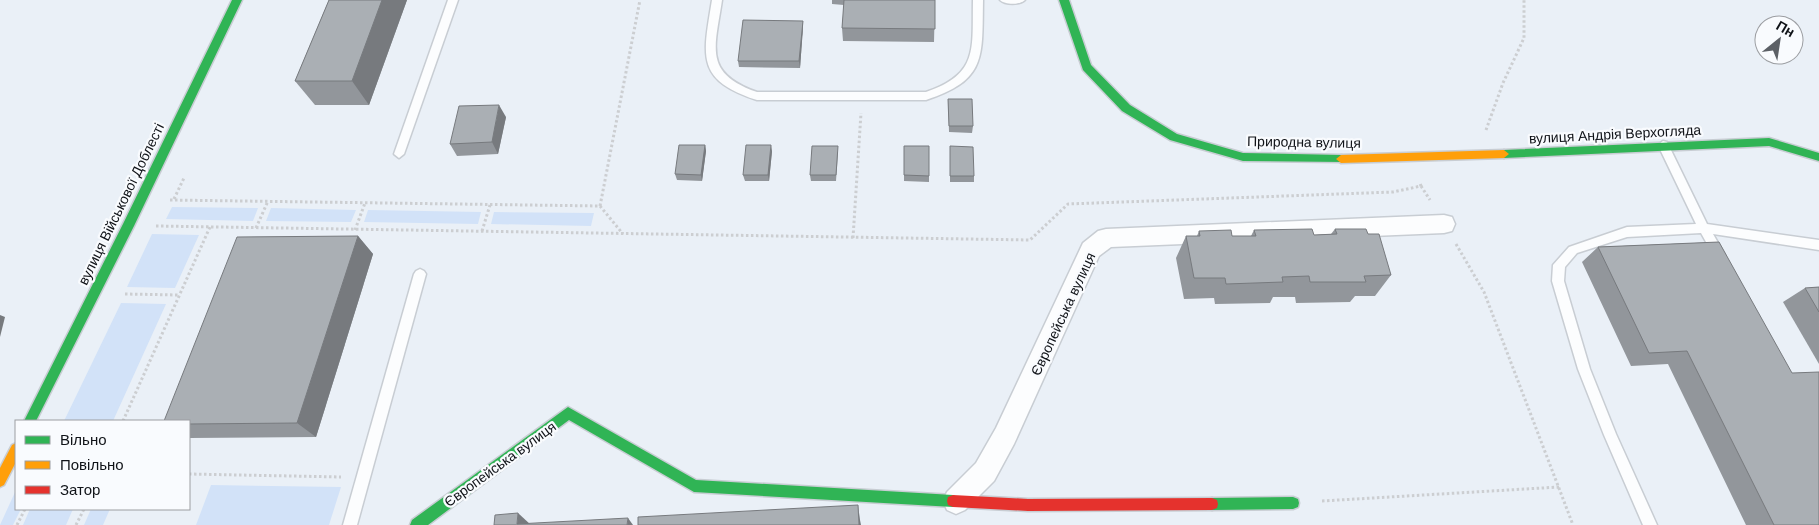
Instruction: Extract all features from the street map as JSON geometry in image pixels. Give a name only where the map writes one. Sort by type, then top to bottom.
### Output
[{"type":"street","name":"вулиця Військової Доблесті","points":[[31,420],[128,226],[237,0]]},
{"type":"street","name":"Природна вулиця","points":[[1064,0],[1087,67],[1126,108],[1174,137],[1242,157],[1290,159],[1410,158]]},
{"type":"street","name":"вулиця Андрія Верхогляда","points":[[1410,158],[1769,142],[1819,157]]},
{"type":"street","name":"Європейська вулиця","points":[[956,501],[985,472],[1005,436],[1091,250],[1106,238],[1444,224]]},
{"type":"street","name":"Європейська вулиця","points":[[417,525],[568,413],[694,486],[1028,505],[1293,503]]},
{"type":"street","points":[[0,481],[15,451]]},
{"type":"lane","points":[[399,154],[453,0]]},
{"type":"lane","points":[[717,0],[709,58],[718,76],[737,90],[757,96],[926,96],[945,91],[956,85],[966,76],[976,58],[978,0]]},
{"type":"lane","points":[[1005,0],[1020,0]]},
{"type":"lane","points":[[1663,146],[1704,228],[1726,266]]},
{"type":"lane","points":[[1650,525],[1610,435],[1584,369],[1558,281],[1559,265],[1573,250],[1627,232],[1704,228],[1819,245]]},
{"type":"lane","points":[[350,525],[420,274]]},
{"type":"path","points":[[600,206],[640,0]]},
{"type":"path","points":[[1476,156],[1502,82],[1524,38],[1524,0]]},
{"type":"path","points":[[853,238],[862,96]]},
{"type":"path","points":[[1410,158],[1421,186],[1484,292],[1573,525]]},
{"type":"path","points":[[128,226],[1030,240],[1068,204],[1393,192],[1421,186]]},
{"type":"path","points":[[167,200],[600,206]]},
{"type":"path","points":[[256,228],[268,201]]},
{"type":"path","points":[[355,230],[364,203]]},
{"type":"path","points":[[482,232],[490,205]]},
{"type":"path","points":[[600,206],[623,234]]},
{"type":"path","points":[[123,420],[210,227]]},
{"type":"path","points":[[124,294],[179,295]]},
{"type":"path","points":[[190,474],[363,477]]},
{"type":"path","points":[[1293,503],[1559,487]]},
{"type":"path","points":[[18,525],[25,510]]},
{"type":"path","points":[[76,525],[84,510]]},
{"type":"shaded area","points":[[172,207],[258,208],[253,221],[166,219]]},
{"type":"shaded area","points":[[271,208],[356,210],[351,222],[266,221]]},
{"type":"shaded area","points":[[368,210],[481,212],[478,224],[364,222]]},
{"type":"shaded area","points":[[494,212],[594,213],[591,226],[491,224]]},
{"type":"shaded area","points":[[152,234],[199,235],[175,288],[127,287]]},
{"type":"shaded area","points":[[121,303],[166,304],[113,420],[64,420]]},
{"type":"shaded area","points":[[211,485],[341,487],[329,525],[196,525]]},
{"type":"shaded area","points":[[15,492],[15,510],[20,510],[13,525],[0,525]]},
{"type":"shaded area","points":[[30,510],[73,510],[66,525],[23,525]]},
{"type":"shaded area","points":[[91,510],[110,510],[103,525],[84,525]]},
{"type":"building","points":[[329,0],[382,0],[352,81],[295,81]]},
{"type":"building","points":[[844,0],[935,0],[935,29],[842,28]]},
{"type":"building","points":[[743,20],[803,21],[799,61],[738,61]]},
{"type":"building","points":[[948,99],[972,99],[973,126],[949,126]]},
{"type":"building","points":[[499,105],[492,142],[450,144],[459,106]]},
{"type":"building","points":[[679,145],[705,145],[701,175],[675,174]]},
{"type":"building","points":[[746,145],[771,145],[768,175],[743,175]]},
{"type":"building","points":[[812,146],[838,146],[836,175],[810,175]]},
{"type":"building","points":[[904,146],[929,146],[929,176],[904,175]]},
{"type":"building","points":[[950,146],[973,147],[974,176],[950,176]]},
{"type":"building","points":[[1312,229],[1314,235],[1337,234],[1335,229],[1366,229],[1368,234],[1379,234],[1391,275],[1364,276],[1366,282],[1310,282],[1309,276],[1282,277],[1283,282],[1226,284],[1225,278],[1194,278],[1186,236],[1200,236],[1199,231],[1231,230],[1232,236],[1256,236],[1254,230]]},
{"type":"building","points":[[358,236],[297,423],[190,424],[190,420],[164,420],[237,237]]},
{"type":"building","points":[[1719,242],[1792,373],[1819,372],[1819,525],[1774,525],[1687,351],[1649,353],[1598,247]]},
{"type":"building","points":[[1819,287],[1819,312],[1805,288]]},
{"type":"building","points":[[858,505],[859,525],[638,525],[638,517]]},
{"type":"building","points":[[518,513],[517,524],[628,518],[627,525],[494,525],[495,515]]},
{"type":"traffic: fast","points":[[31,420],[128,226],[237,0]]},
{"type":"traffic: fast","points":[[1064,0],[1087,67],[1126,108],[1174,137],[1243,157],[1341,159]]},
{"type":"traffic: fast","points":[[1504,154],[1769,142],[1819,157]]},
{"type":"traffic: fast","points":[[417,525],[568,413],[694,486],[953,501]]},
{"type":"traffic: fast","points":[[1212,504],[1293,503]]},
{"type":"traffic: slow","points":[[1341,159],[1504,154]]},
{"type":"traffic: slow","points":[[0,481],[15,451]]},
{"type":"traffic: jam","points":[[953,501],[1028,505],[1212,504]]}]
